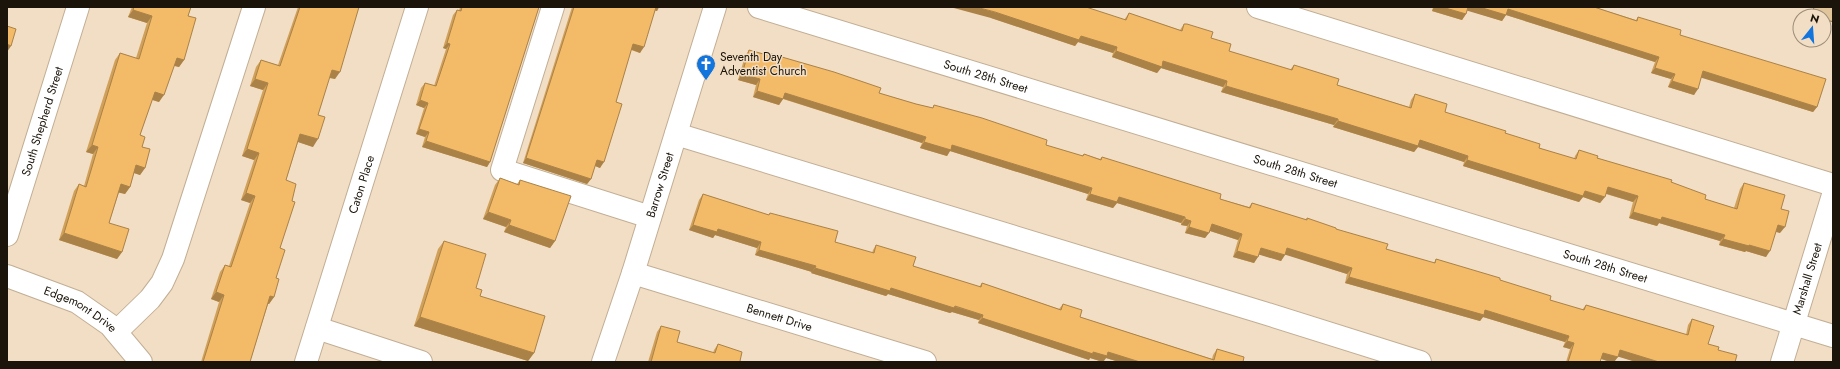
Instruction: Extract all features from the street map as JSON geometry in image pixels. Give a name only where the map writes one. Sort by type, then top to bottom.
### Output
[{"type":"main road","points":[[1825,7],[1833,10]]},
{"type":"street","name":"South Shepherd Street","points":[[7,235],[78,7]]},
{"type":"street","points":[[116,332],[150,299],[162,283],[173,260],[254,7]]},
{"type":"street","name":"Caton Place","points":[[306,362],[417,7]]},
{"type":"street","points":[[553,7],[502,170],[650,217]]},
{"type":"street","name":"Barrow Street","points":[[603,362],[633,273],[715,7]]},
{"type":"street","name":"South 28th Street","points":[[759,7],[1833,336]]},
{"type":"street","points":[[1258,7],[1833,185]]},
{"type":"street","points":[[676,134],[1420,362]]},
{"type":"street","name":"Marshall Street","points":[[1782,362],[1833,195]]},
{"type":"street","name":"Bennett Drive","points":[[633,273],[925,362]]},
{"type":"street","name":"Edgemont Drive","points":[[7,276],[77,302],[110,325],[141,362]]},
{"type":"street","points":[[317,328],[421,362]]},
{"type":"building","points":[[134,7],[191,7],[188,16],[196,18],[184,60],[177,58],[164,95],[155,92],[140,135],[145,137],[142,147],[150,149],[145,168],[136,165],[130,187],[121,184],[109,223],[129,229],[122,252],[64,233],[79,184],[86,187],[98,147],[92,145],[120,53],[139,59],[152,16],[133,10]]},
{"type":"building","points":[[300,7],[359,7],[340,72],[332,70],[318,115],[325,117],[318,139],[300,134],[286,180],[296,184],[292,201],[295,202],[280,248],[285,250],[276,278],[279,279],[274,297],[270,296],[250,362],[203,362],[224,295],[216,292],[225,265],[231,267],[255,196],[246,193],[259,153],[247,149],[268,83],[255,79],[261,60],[280,66]]},
{"type":"building","points":[[462,7],[539,7],[490,162],[426,141],[429,132],[419,129],[428,103],[420,100],[425,83],[436,86],[450,44],[447,43],[457,10],[461,11]]},
{"type":"building","points":[[574,7],[656,7],[644,47],[633,44],[616,102],[622,104],[604,162],[597,160],[591,179],[526,158]]},
{"type":"building","points":[[976,7],[1086,7],[1126,20],[1129,13],[1182,31],[1184,24],[1187,24],[1213,32],[1211,38],[1231,44],[1229,51],[1292,70],[1294,65],[1339,79],[1337,85],[1411,108],[1415,94],[1447,104],[1445,112],[1506,131],[1505,133],[1540,144],[1539,148],[1576,159],[1579,150],[1598,156],[1597,158],[1672,180],[1671,182],[1706,195],[1705,199],[1737,209],[1744,183],[1785,195],[1781,209],[1789,211],[1785,227],[1778,225],[1770,251],[1723,239],[1725,235],[1662,217],[1661,220],[1633,212],[1638,196],[1608,187],[1605,197],[1585,191],[1583,196],[1467,160],[1468,156],[1420,140],[1418,146],[1338,121],[1338,119],[1226,86],[1227,81],[1163,61],[1162,67],[1116,51],[1117,47],[1081,36],[1079,40]]},
{"type":"building","points":[[1442,7],[1468,7],[1466,14]]},
{"type":"building","points":[[1479,7],[1594,7],[1637,21],[1638,17],[1681,30],[1680,35],[1826,79],[1817,107],[1703,71],[1698,89],[1672,81],[1675,74],[1655,68],[1659,57],[1508,9],[1506,15]]},
{"type":"building","points":[[7,26],[16,29],[11,46],[7,44]]},
{"type":"building","points":[[749,50],[767,55],[768,53],[834,72],[881,88],[879,93],[916,104],[933,108],[934,105],[982,118],[1047,140],[1046,145],[1083,156],[1084,154],[1101,160],[1102,157],[1221,194],[1220,199],[1250,208],[1252,203],[1307,220],[1307,218],[1336,229],[1388,244],[1386,249],[1435,263],[1436,259],[1500,278],[1500,280],[1551,296],[1550,300],[1584,310],[1586,305],[1688,335],[1692,319],[1714,326],[1708,344],[1719,347],[1718,350],[1737,355],[1735,362],[1659,362],[1620,350],[1618,357],[1603,353],[1600,362],[1568,362],[1574,343],[1567,341],[1569,336],[1485,310],[1484,315],[1349,277],[1352,268],[1287,248],[1285,255],[1261,248],[1258,257],[1237,251],[1242,234],[1212,224],[1209,233],[1189,227],[1191,221],[1185,219],[1185,217],[1119,197],[1117,202],[1090,194],[1092,188],[952,145],[951,150],[924,142],[926,137],[785,93],[783,99],[757,91],[760,79],[742,74]]},
{"type":"building","points":[[500,178],[519,185],[520,180],[571,196],[555,241],[509,225],[511,220],[488,212]]},
{"type":"building","points":[[703,194],[769,215],[770,213],[838,231],[835,242],[874,253],[876,245],[916,257],[913,266],[981,287],[982,283],[1061,310],[1063,304],[1082,310],[1080,317],[1214,360],[1217,349],[1244,357],[1243,362],[1140,362],[1108,352],[1107,356],[1093,352],[1093,354],[982,318],[983,315],[955,306],[954,308],[891,288],[890,291],[815,268],[816,266],[759,250],[761,242],[718,229],[717,232],[693,225]]},
{"type":"building","points":[[444,241],[486,254],[476,288],[482,290],[480,296],[545,316],[534,353],[420,317]]},
{"type":"building","points":[[661,326],[680,331],[677,342],[715,353],[718,344],[742,352],[740,361],[742,362],[651,362]]},
{"type":"place","name":"Seventh Day Adventist Church","points":[[706,81]]}]
